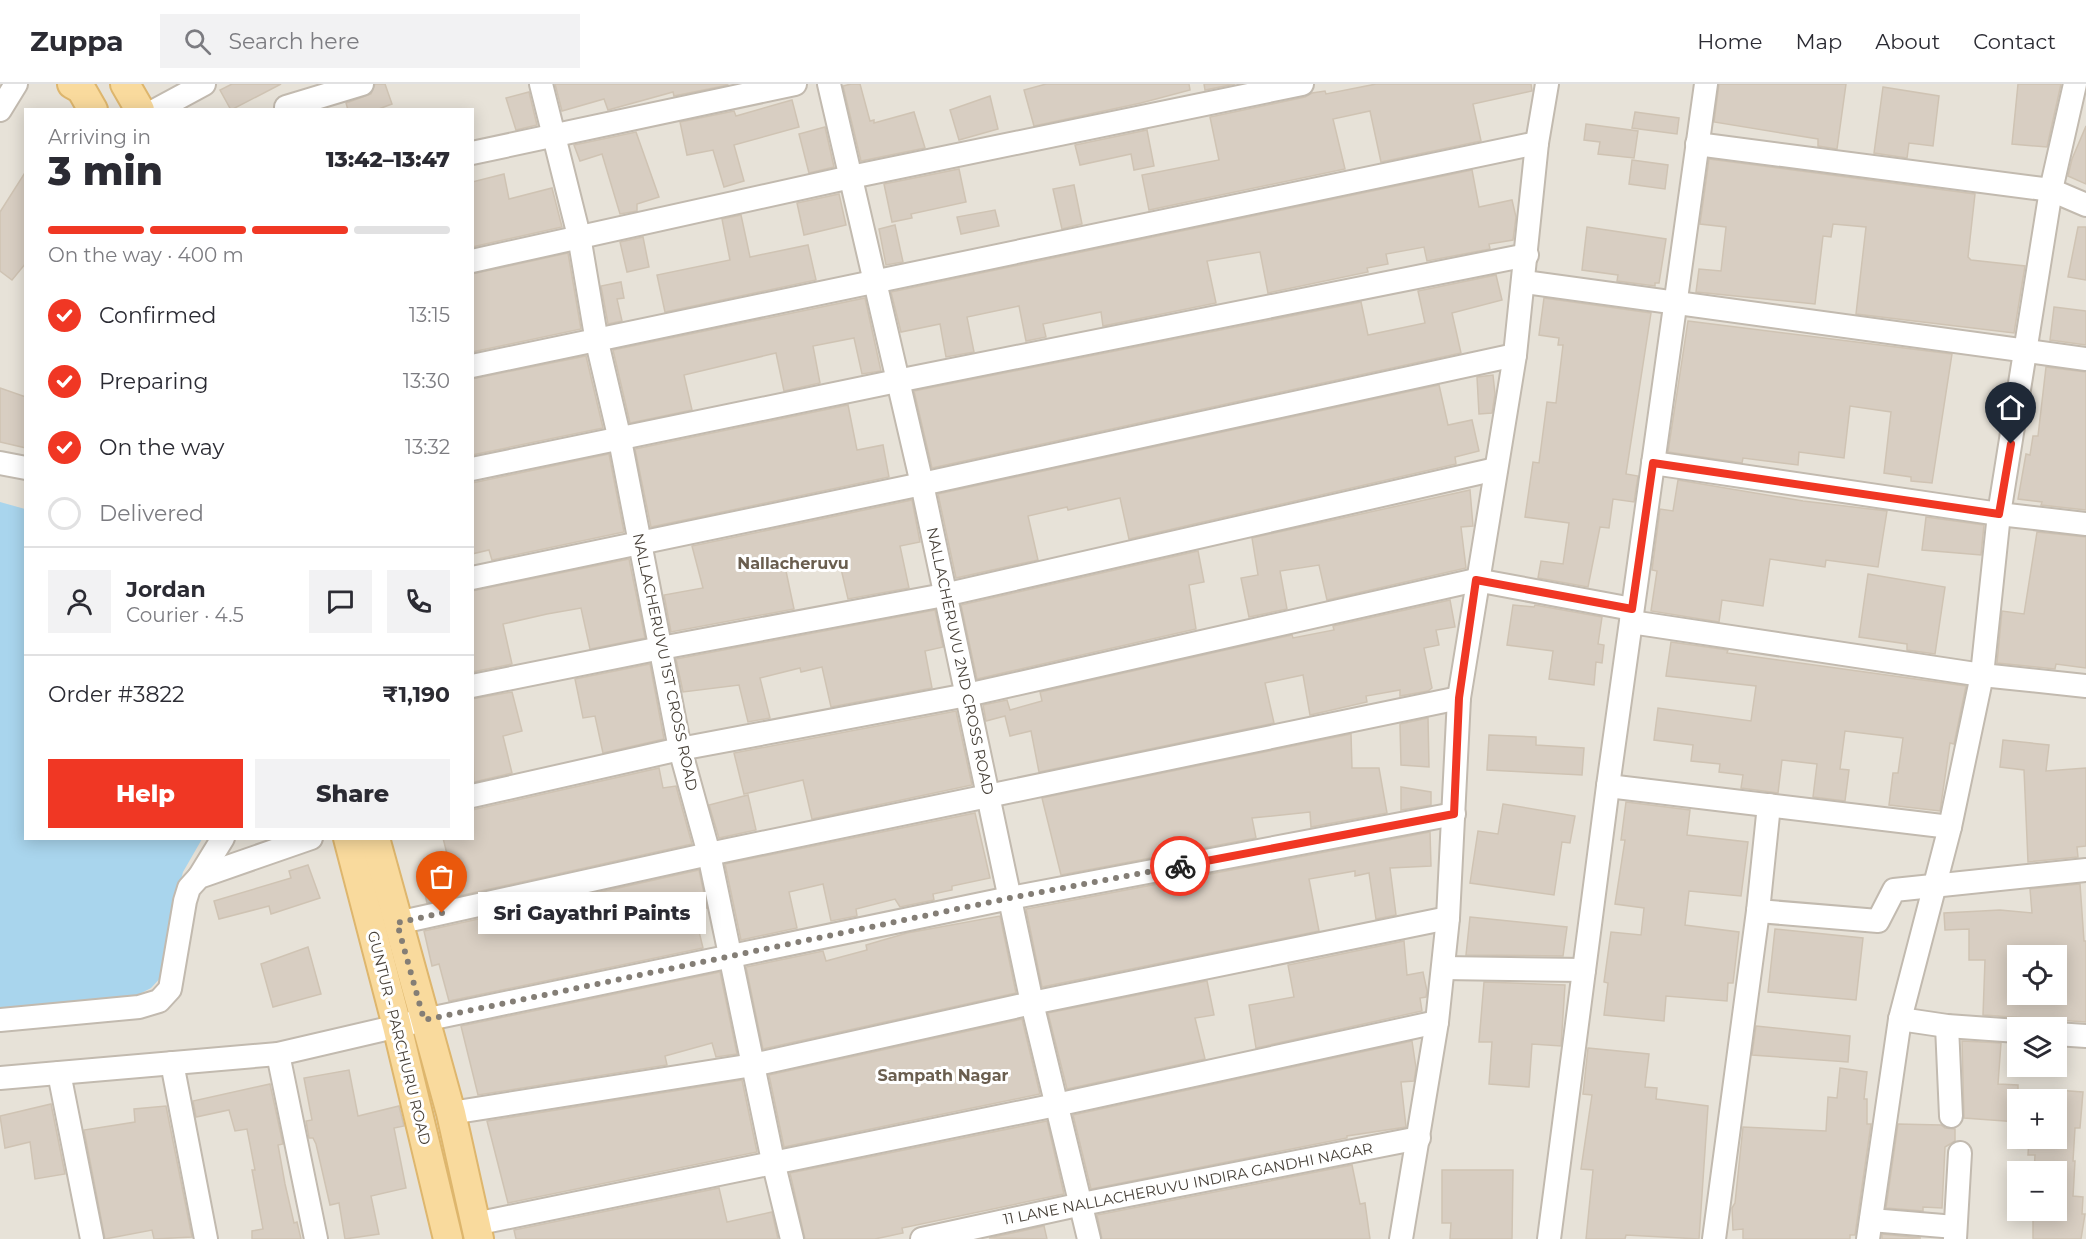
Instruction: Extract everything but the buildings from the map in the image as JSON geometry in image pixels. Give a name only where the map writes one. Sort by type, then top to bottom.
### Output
[{"type":"main road","points":[[125,84],[139,108]]},
{"type":"main road","name":"GUNTUR - PARCHURU ROAD","points":[[349,840],[411,1023],[451,1113],[477,1232]]},
{"type":"main road","name":"GUNTUR - PARCHURU ROAD","points":[[376,840],[397,923],[411,1023],[448,1239]]},
{"type":"street","points":[[0,110],[16,84]]},
{"type":"street","points":[[160,108],[204,84]]},
{"type":"street","points":[[286,108],[362,84]]},
{"type":"street","name":"NALLACHERUVU 1ST CROSS ROAD","points":[[541,84],[579,236],[597,342],[620,440],[638,543],[680,748],[710,854],[773,1161],[792,1239]]},
{"type":"street","points":[[474,153],[795,84]]},
{"type":"street","name":"NALLACHERUVU 2ND CROSS ROAD","points":[[829,84],[877,282],[897,381],[922,484],[1032,1003],[1089,1239]]},
{"type":"street","points":[[474,261],[851,177],[1302,84]]},
{"type":"street","points":[[1401,1239],[1437,1022],[1443,968],[1448,918],[1459,698],[1476,580],[1515,355],[1537,143],[1547,84]]},
{"type":"street","points":[[1549,1239],[1608,786],[1706,84]]},
{"type":"street","points":[[1960,1153],[1955,1233],[1870,1230],[1900,1019],[1950,827],[1982,675],[1999,514],[2051,190],[2078,96]]},
{"type":"street","points":[[474,366],[597,342],[1537,143]]},
{"type":"street","points":[[1697,144],[2051,190],[2086,205]]},
{"type":"street","points":[[474,469],[1527,255]]},
{"type":"street","points":[[1524,282],[1675,305],[2086,359]]},
{"type":"street","points":[[474,578],[922,484],[1515,355]]},
{"type":"street","points":[[0,463],[24,468]]},
{"type":"street","points":[[1653,463],[1999,514],[2086,524]]},
{"type":"street","points":[[474,686],[661,648],[945,596],[1496,469]]},
{"type":"street","points":[[474,796],[680,748],[967,694],[1476,580],[1632,616],[1982,675],[2086,686]]},
{"type":"street","points":[[397,923],[710,854],[1459,698]]},
{"type":"street","points":[[1608,786],[1950,827]]},
{"type":"street","points":[[1714,1239],[1758,911],[1769,805]]},
{"type":"street","points":[[0,1078],[278,1054],[411,1023],[1010,898],[1454,814]]},
{"type":"street","points":[[0,1020],[139,1007],[159,1001],[170,989],[189,888],[199,877],[222,840]]},
{"type":"street","points":[[199,877],[305,840]]},
{"type":"street","points":[[1758,911],[1878,921],[1894,890],[2086,870]]},
{"type":"street","points":[[451,1113],[753,1065],[1032,1003],[1448,918]]},
{"type":"street","points":[[1443,968],[1584,969]]},
{"type":"street","points":[[1900,1019],[1947,1026],[2007,1030]]},
{"type":"street","points":[[477,1232],[773,1161],[1056,1105],[1437,1022]]},
{"type":"street","points":[[1947,1026],[1951,1116]]},
{"type":"street","points":[[2067,1035],[2086,1036]]},
{"type":"street","points":[[278,1054],[316,1239]]},
{"type":"street","points":[[172,1063],[206,1239]]},
{"type":"street","points":[[59,1073],[92,1239]]},
{"type":"street","name":"11 LANE NALLACHERUVU INDIRA GANDHI NAGAR","points":[[922,1239],[1082,1204],[1419,1138]]},
{"type":"shaded area","points":[[0,84],[2086,84],[2086,1239],[0,1239]]},
{"type":"water","points":[[0,502],[24,509],[24,840],[201,840],[183,872],[171,919],[163,975],[151,988],[128,1000],[0,1013]]},
{"type":"way so far","points":[[442,913],[397,923],[424,1020],[1010,898],[1180,866]]},
{"type":"place","name":"Sri Gayathri Paints","points":[[442,913]]},
{"type":"district","name":"Nallacheruvu","points":[[793,563]]},
{"type":"district","name":"Sampath Nagar","points":[[943,1075]]},
{"type":"route","points":[[1180,866],[1454,814],[1459,698],[1476,580],[1632,609],[1653,463],[1999,514],[2011,444]]}]
